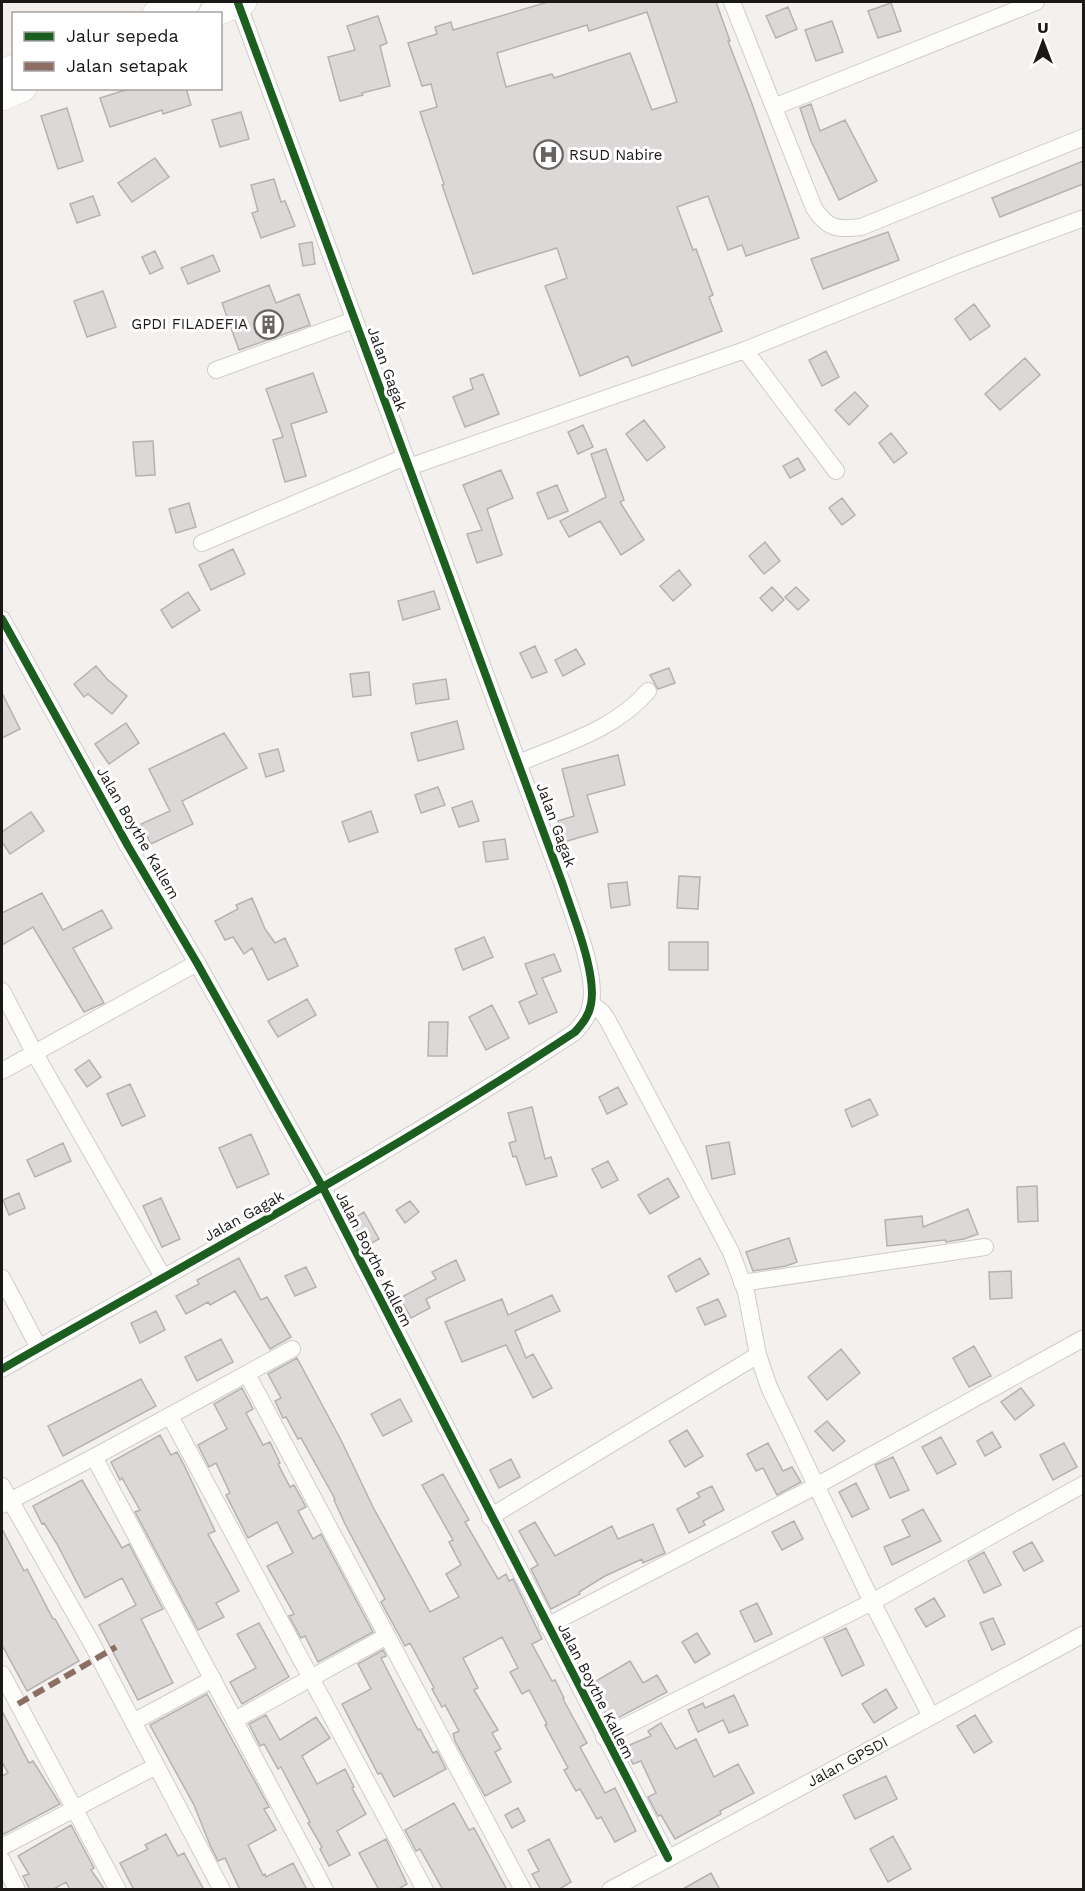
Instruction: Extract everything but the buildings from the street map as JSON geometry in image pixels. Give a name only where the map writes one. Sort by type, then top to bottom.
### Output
[{"type":"highway","points":[[161,12],[187,2]]},
{"type":"highway","points":[[217,12],[241,2]]},
{"type":"highway","points":[[2,97],[18,90]]},
{"type":"street","name":"Jalan Gagak","points":[[2,1370],[323,1188],[495,1084],[574,1032],[584,1022],[591,1004],[590,981],[583,945],[519,763],[354,320],[241,2]]},
{"type":"street","points":[[732,2],[819,216],[826,224],[834,228],[861,227],[1083,137]]},
{"type":"street","points":[[774,107],[1036,2]]},
{"type":"street","points":[[202,543],[407,462],[745,350],[964,262],[1083,218]]},
{"type":"street","points":[[216,370],[354,320]]},
{"type":"street","points":[[745,350],[836,471]]},
{"type":"street","name":"Jalan Boythe Kallem","points":[[2,620],[323,1188],[668,1858]]},
{"type":"street","points":[[519,763],[621,716],[637,704],[648,691]]},
{"type":"street","points":[[2,1071],[197,963]]},
{"type":"street","points":[[2,991],[34,1052],[163,1277]]},
{"type":"street","points":[[591,1004],[602,1011],[607,1019],[724,1237],[742,1283],[769,1387],[872,1602],[931,1716]]},
{"type":"street","points":[[742,1283],[985,1247]]},
{"type":"street","points":[[2,1278],[39,1348]]},
{"type":"street","points":[[547,1626],[816,1486],[1083,1338]]},
{"type":"street","points":[[6,1503],[292,1349]]},
{"type":"street","points":[[490,1516],[759,1355]]},
{"type":"street","points":[[247,1374],[523,1890]]},
{"type":"street","points":[[170,1416],[425,1890]]},
{"type":"street","points":[[94,1457],[325,1890]]},
{"type":"street","points":[[604,1737],[872,1602],[1083,1485]]},
{"type":"street","points":[[2,1486],[6,1503],[91,1642],[222,1890]]},
{"type":"street","name":"Jalan GPSDI","points":[[610,1890],[1083,1634]]},
{"type":"street","points":[[235,1720],[387,1636]]},
{"type":"street","points":[[2,1674],[118,1890]]},
{"type":"street","points":[[133,1722],[213,1679]]},
{"type":"street","points":[[2,1847],[156,1766]]},
{"type":"street","points":[[2,1860],[17,1890]]},
{"type":"marked path","points":[[18,1704],[116,1647]]},
{"type":"cycle path","points":[[2,1369],[363,1164],[434,1121],[575,1032],[583,1023],[591,1004],[591,977],[578,928],[563,885],[238,3]]},
{"type":"cycle path","points":[[2,619],[323,1188],[668,1858]]},
{"type":"place","name":"RSUD Nabire","points":[[548,155]]},
{"type":"place","name":"GPDI FILADEFIA","points":[[269,324]]}]
